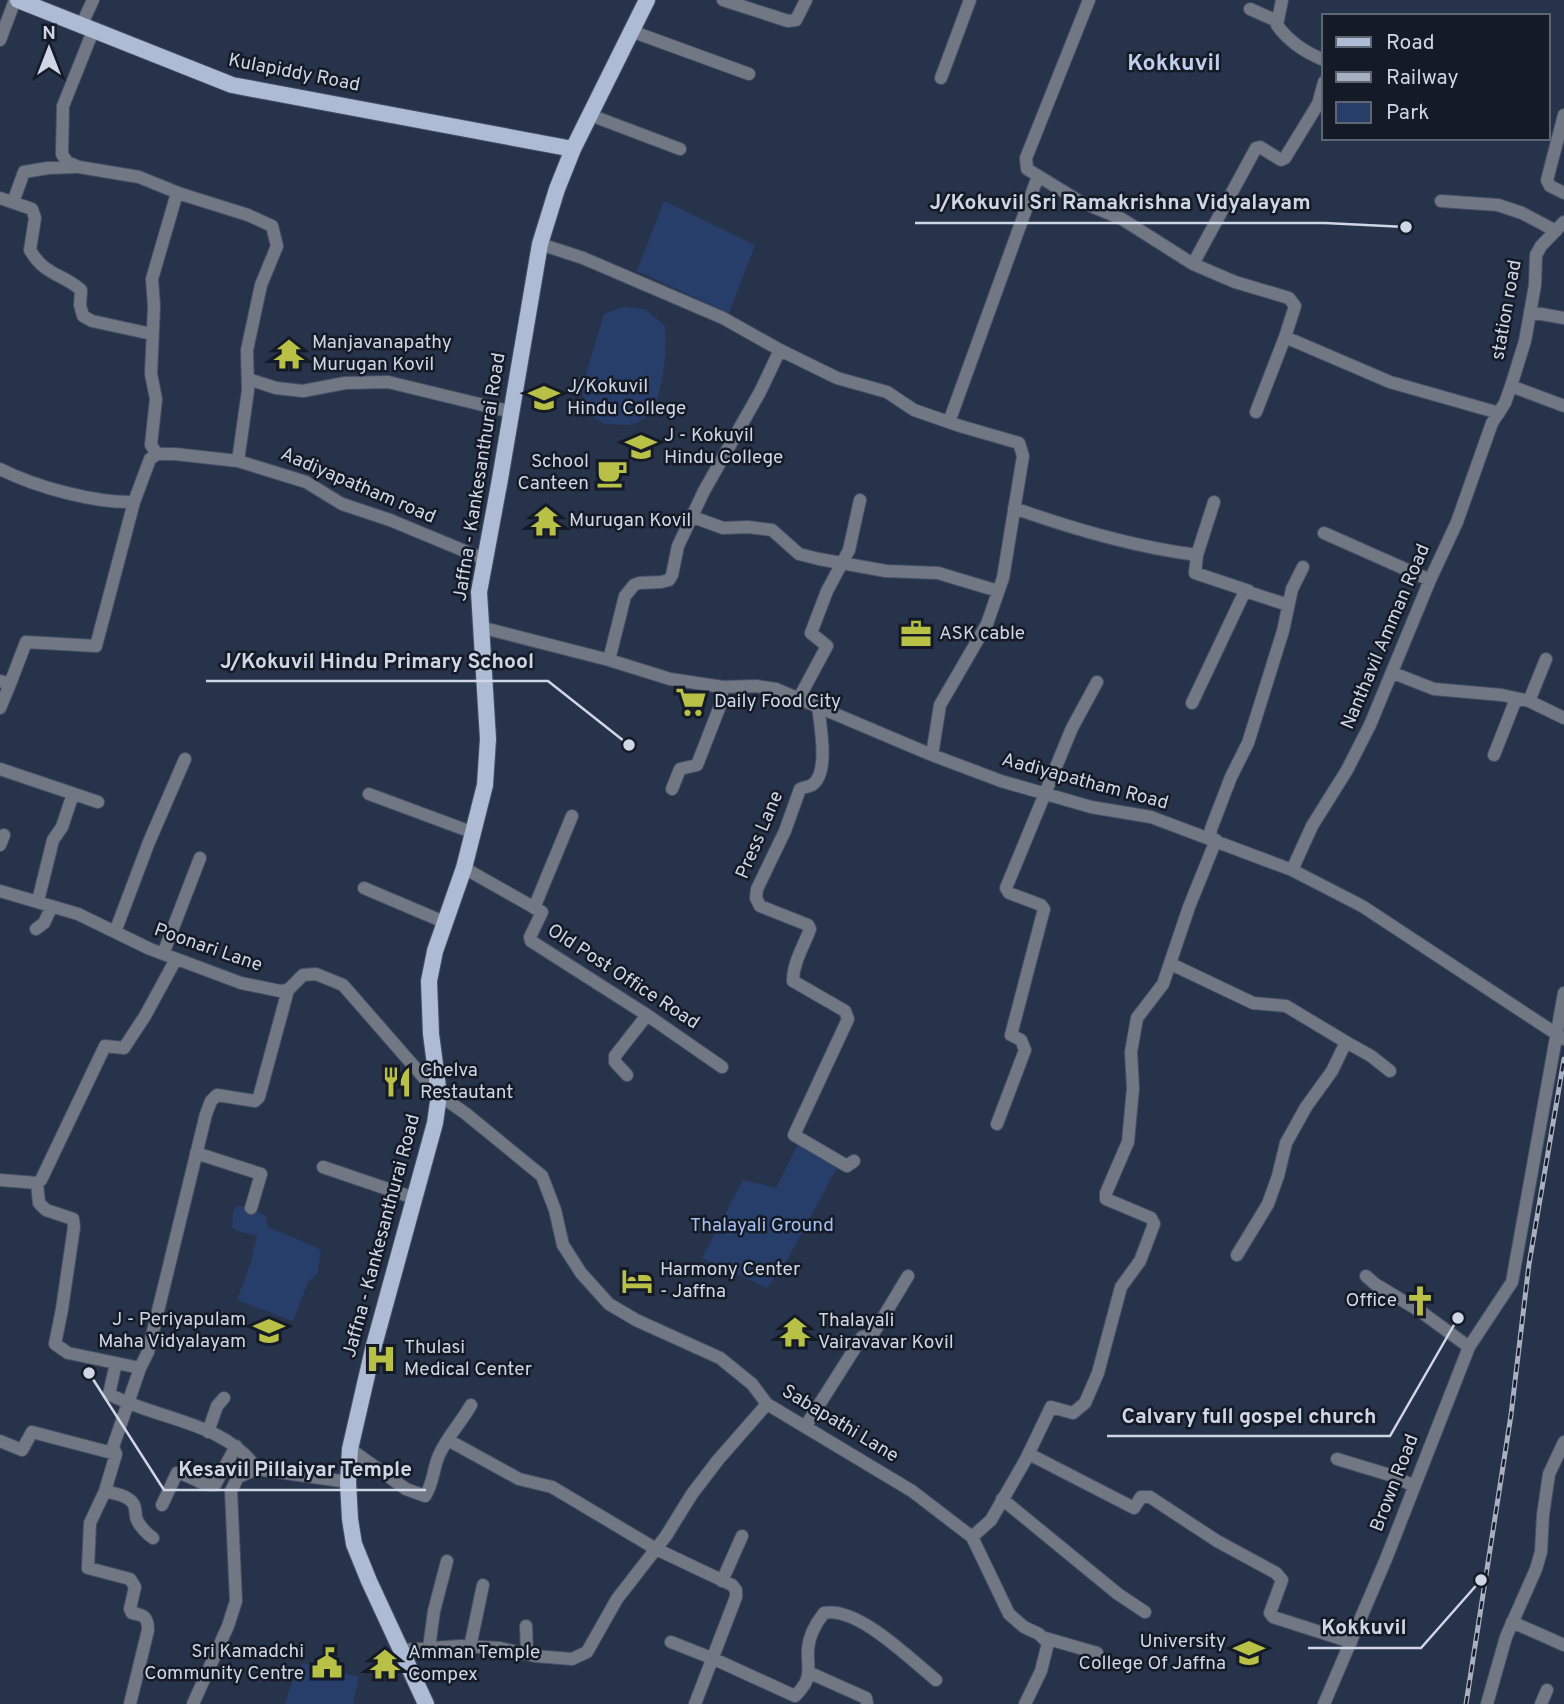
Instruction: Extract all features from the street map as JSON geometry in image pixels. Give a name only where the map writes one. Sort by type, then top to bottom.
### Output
[{"type":"main road","name":"Kulapiddy Road","points":[[17,0],[232,85],[573,149]]},
{"type":"main road","name":"Jaffna - Kankesanthurai Road","points":[[426,1704],[354,1544],[348,1482],[350,1449],[373,1349],[435,1123],[439,1095],[431,1034],[429,981],[435,951],[464,868],[481,807],[488,758],[479,592],[540,244],[573,149],[648,0]]},
{"type":"street","points":[[0,40],[17,0]]},
{"type":"street","points":[[79,167],[67,162],[62,154],[63,106],[87,29],[93,0]]},
{"type":"street","points":[[723,0],[788,21],[796,20],[806,0]]},
{"type":"street","points":[[941,78],[970,0]]},
{"type":"street","points":[[1089,0],[1026,158],[1027,169],[1079,201],[1122,219],[1193,264],[1236,282],[1289,298],[1293,302],[1295,306],[1285,337],[1256,412]]},
{"type":"street","points":[[1282,0],[1277,25],[1286,37],[1307,53],[1322,59]]},
{"type":"street","points":[[1250,9],[1277,21]]},
{"type":"street","points":[[631,31],[749,74]]},
{"type":"street","points":[[1193,264],[1256,148],[1260,147],[1281,160],[1286,159],[1318,104],[1322,89]]},
{"type":"street","points":[[590,115],[680,149]]},
{"type":"street","points":[[1564,115],[1547,180],[1550,186],[1564,193]]},
{"type":"street","points":[[152,334],[92,321],[83,316],[80,305],[81,290],[73,282],[45,269],[30,250],[35,218],[32,209],[6,200],[24,172],[79,167],[139,177],[272,226],[277,246],[261,285],[247,350],[248,390],[237,461]]},
{"type":"street","points":[[949,422],[1038,176]]},
{"type":"street","points":[[0,708],[5,683],[26,642],[96,646],[134,502],[150,459],[158,454],[151,445],[156,399],[151,374],[154,306],[152,279],[177,193]]},
{"type":"street","points":[[1441,201],[1498,205],[1560,226]]},
{"type":"street","name":"station road","points":[[1499,413],[1511,386],[1525,341],[1536,255],[1560,226]]},
{"type":"street","points":[[540,244],[583,258],[723,318],[837,378],[887,393],[914,410],[1019,443],[1023,456],[1003,578],[987,624],[940,705],[932,755]]},
{"type":"street","points":[[1530,312],[1564,318]]},
{"type":"street","points":[[1285,337],[1390,382],[1499,413]]},
{"type":"street","points":[[609,660],[625,596],[639,583],[669,580],[678,546],[704,491],[760,392],[780,350]]},
{"type":"street","points":[[248,379],[276,388],[303,391],[345,383],[388,382],[512,412]]},
{"type":"street","points":[[1511,386],[1564,405]]},
{"type":"street","name":"Nanthavil Amman Road","points":[[1292,870],[1312,826],[1347,770],[1370,726],[1457,522],[1492,423],[1499,413]]},
{"type":"street","name":"Aadiyapatham road","points":[[158,454],[237,461],[306,482],[342,504],[390,520],[452,548],[484,559]]},
{"type":"street","points":[[0,469],[35,484],[114,503],[134,502]]},
{"type":"street","points":[[799,698],[827,646],[811,633],[827,591],[849,550],[860,500]]},
{"type":"street","points":[[1214,502],[1196,555],[1195,573],[1288,605]]},
{"type":"street","points":[[1014,508],[1053,522],[1142,546],[1196,555]]},
{"type":"street","points":[[694,517],[723,528],[772,530],[799,554],[886,571],[938,573],[998,591]]},
{"type":"street","points":[[1324,533],[1430,580]]},
{"type":"street","points":[[972,1538],[991,1520],[1029,1454],[1051,1407],[1073,1413],[1085,1403],[1098,1373],[1121,1287],[1140,1261],[1154,1224],[1151,1218],[1107,1199],[1106,1194],[1128,1142],[1133,1088],[1131,1052],[1136,1018],[1163,984],[1171,964],[1213,839],[1216,816],[1259,714],[1292,589],[1303,567]]},
{"type":"street","points":[[1192,703],[1243,595],[1249,591]]},
{"type":"street","name":"Aadiyapatham Road","points":[[480,627],[609,660],[670,679],[723,687],[756,686],[776,689],[932,755],[1044,795],[1091,807],[1151,817],[1213,839],[1292,870],[1362,906],[1560,1038]]},
{"type":"street","points":[[1494,755],[1546,659]]},
{"type":"street","points":[[1393,673],[1434,689],[1523,700],[1564,718]]},
{"type":"street","points":[[997,1124],[1025,1049],[1021,1040],[1011,1035],[1044,909],[1041,905],[1009,893],[1006,888],[1072,728],[1097,682]]},
{"type":"street","points":[[671,789],[680,769],[696,765],[720,706],[723,687]]},
{"type":"street","name":"Press Lane","points":[[818,706],[823,750],[820,774],[813,784],[800,789],[756,898],[760,906],[808,925],[810,929],[793,970],[793,981],[845,1011],[848,1018],[794,1135],[848,1166],[854,1161]]},
{"type":"street","points":[[116,932],[149,842],[185,759]]},
{"type":"street","points":[[0,769],[98,802]]},
{"type":"street","points":[[38,901],[53,840],[62,827],[73,794]]},
{"type":"street","points":[[369,794],[474,833]]},
{"type":"street","points":[[534,908],[572,816]]},
{"type":"street","points":[[163,954],[200,858]]},
{"type":"street","name":"Old Post Office Road","points":[[464,868],[542,912],[530,937],[531,941],[722,1067]]},
{"type":"street","points":[[364,888],[444,922]]},
{"type":"street","name":"Poonari Lane","points":[[0,891],[78,914],[163,954],[241,983],[280,991],[288,990]]},
{"type":"street","points":[[36,929],[44,923],[52,906]]},
{"type":"street","points":[[0,1180],[37,1183],[41,1180],[105,1046],[124,1048],[176,959]]},
{"type":"street","points":[[1171,964],[1253,1003],[1286,1006],[1370,1056],[1390,1071]]},
{"type":"street","points":[[130,1704],[148,1620],[143,1615],[132,1613],[130,1609],[135,1587],[130,1579],[88,1569],[90,1523],[105,1491],[116,1454],[113,1447],[148,1352],[211,1101],[217,1096],[255,1101],[259,1097],[288,990],[303,975],[316,974],[343,985],[439,1095]]},
{"type":"street","points":[[1560,1038],[1564,993]]},
{"type":"street","points":[[627,1075],[615,1062],[615,1056],[646,1015]]},
{"type":"street","name":"Brown Road","points":[[1324,1704],[1469,1347],[1512,1282],[1560,1038]]},
{"type":"street","points":[[1237,1255],[1268,1204],[1286,1143],[1306,1107],[1332,1071],[1346,1042]]},
{"type":"street","name":"Sabapathi Lane","points":[[439,1095],[542,1176],[555,1210],[563,1245],[581,1273],[609,1304],[636,1320],[720,1358],[752,1384],[767,1404],[912,1491],[972,1538],[1014,1620],[1045,1639],[1097,1653]]},
{"type":"street","points":[[196,1153],[261,1174],[251,1208]]},
{"type":"street","points":[[323,1167],[414,1198]]},
{"type":"street","points":[[37,1183],[39,1203],[46,1210],[73,1219],[74,1227],[55,1344],[68,1353],[141,1367]]},
{"type":"street","points":[[806,1427],[862,1337],[873,1334],[908,1276]]},
{"type":"street","points":[[1366,1276],[1469,1347]]},
{"type":"street","points":[[116,1363],[109,1394],[223,1437],[246,1453],[257,1469]]},
{"type":"street","points":[[208,1432],[217,1406],[223,1398]]},
{"type":"street","points":[[402,1650],[500,1648],[535,1656],[572,1659],[587,1653],[617,1599],[656,1549],[718,1460],[767,1404]]},
{"type":"street","points":[[350,1449],[406,1489],[425,1496],[438,1457],[471,1405]]},
{"type":"street","points":[[0,1441],[22,1450],[32,1432],[116,1454]]},
{"type":"street","points":[[448,1440],[519,1479],[552,1487],[656,1549],[736,1590],[736,1597],[714,1659],[695,1704]]},
{"type":"street","points":[[1487,1704],[1512,1622],[1541,1552],[1549,1474],[1564,1442]]},
{"type":"street","points":[[162,1505],[177,1474],[184,1474],[205,1486],[215,1485],[236,1446]]},
{"type":"street","points":[[1029,1454],[1134,1508],[1141,1497],[1150,1497],[1217,1541],[1276,1573],[1282,1580],[1270,1613],[1273,1617],[1351,1642]]},
{"type":"street","points":[[1337,1460],[1393,1476],[1414,1486]]},
{"type":"street","points":[[193,1704],[228,1626],[236,1601],[231,1492],[238,1477],[257,1469],[348,1482]]},
{"type":"street","points":[[105,1491],[127,1497],[137,1508],[136,1520],[153,1538]]},
{"type":"street","points":[[1002,1499],[1118,1594],[1144,1612]]},
{"type":"street","points":[[722,1581],[742,1536]]},
{"type":"street","points":[[429,1648],[447,1561]]},
{"type":"street","points":[[470,1647],[484,1585]]},
{"type":"street","points":[[671,1642],[795,1696],[810,1673],[808,1647],[815,1625],[824,1613],[831,1611],[842,1613],[870,1627],[936,1680]]},
{"type":"street","points":[[1512,1622],[1564,1644]]},
{"type":"street","points":[[526,1626],[527,1653]]},
{"type":"street","points":[[1025,1704],[1041,1671],[1048,1643],[1045,1639]]},
{"type":"street","points":[[810,1673],[866,1698],[867,1704]]},
{"type":"street","points":[[1541,1704],[1547,1690]]},
{"type":"green space","points":[[664,201],[755,245],[729,313],[637,271]]},
{"type":"green space","points":[[623,307],[645,309],[665,326],[664,370],[653,413],[633,425],[605,424],[585,413],[582,387],[604,314]]},
{"type":"green space","name":"Thalayali Ground","points":[[801,1138],[838,1166],[788,1258],[767,1288],[702,1258],[743,1180],[776,1188]]},
{"type":"green space","points":[[237,1206],[245,1206],[265,1215],[268,1227],[318,1248],[321,1252],[317,1274],[308,1282],[293,1321],[237,1300],[257,1236],[232,1227],[233,1211]]},
{"type":"green space","points":[[303,1663],[359,1677],[353,1704],[285,1704],[294,1676]]},
{"type":"railway","points":[[1466,1704],[1511,1415],[1529,1264],[1564,1059]]},
{"type":"place","name":"J/Kokuvil Sri Ramakrishna Vidyalayam","points":[[1406,227]]},
{"type":"place","name":"Manjavanapathy Murugan Kovil","points":[[289,354]]},
{"type":"place","name":"J/Kokuvil Hindu College","points":[[544,398]]},
{"type":"place","name":"J - Kokuvil Hindu College","points":[[641,447]]},
{"type":"place","name":"School Canteen","points":[[612,473]]},
{"type":"place","name":"Murugan Kovil","points":[[546,521]]},
{"type":"place","name":"ASK cable","points":[[916,634]]},
{"type":"place","name":"Daily Food City","points":[[691,702]]},
{"type":"place","name":"J/Kokuvil Hindu Primary School","points":[[629,745]]},
{"type":"place","name":"Chelva Restautant","points":[[397,1082]]},
{"type":"place","name":"Harmony Center - Jaffna","points":[[637,1281]]},
{"type":"place","name":"Office","points":[[1420,1301]]},
{"type":"place","name":"Calvary full gospel church","points":[[1458,1318]]},
{"type":"place","name":"J - Periyapulam Maha Vidyalayam","points":[[269,1331]]},
{"type":"place","name":"Thalayali Vairavavar Kovil","points":[[795,1332]]},
{"type":"place","name":"Thulasi Medical Center","points":[[381,1359]]},
{"type":"place","name":"Kesavil Pillaiyar Temple","points":[[89,1373]]},
{"type":"place","name":"Kokkuvil","points":[[1481,1580]]},
{"type":"place","name":"University College Of Jaffna","points":[[1249,1653]]},
{"type":"place","name":"Sri Kamadchi Community Centre","points":[[327,1663]]},
{"type":"place","name":"Amman Temple Compex","points":[[385,1664]]},
{"type":"district","name":"Kokkuvil","points":[[1174,64]]}]
